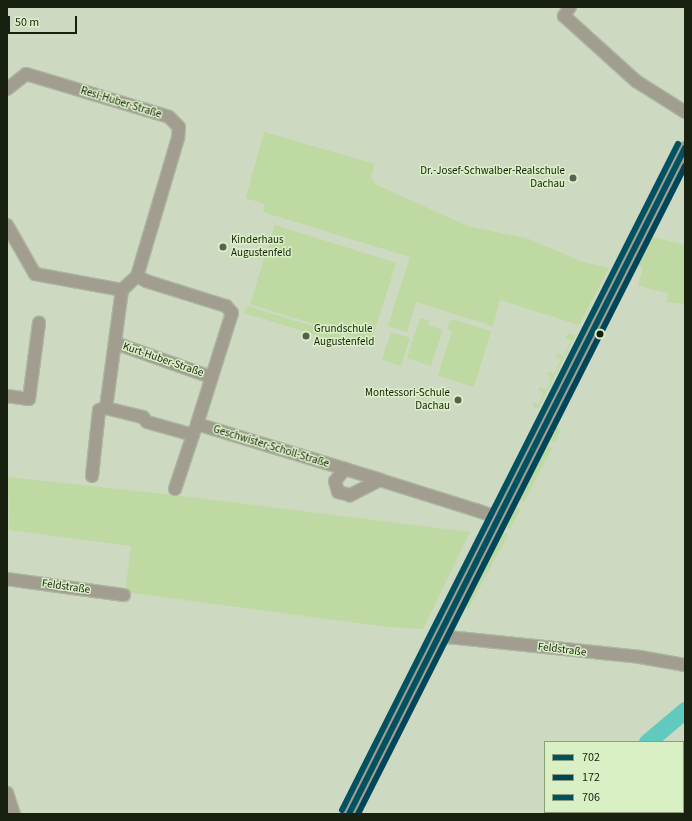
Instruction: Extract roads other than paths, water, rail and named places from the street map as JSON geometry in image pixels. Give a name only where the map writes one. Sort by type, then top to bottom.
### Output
[{"type":"street","points":[[567,12],[636,81],[685,112]]},
{"type":"street","name":"Resi-Huber-Straße","points":[[7,89],[26,74],[169,117],[179,127],[178,138],[137,276]]},
{"type":"street","points":[[349,814],[685,148]]},
{"type":"street","points":[[7,225],[12,245],[35,274],[122,290],[137,276],[146,281],[230,309],[232,313],[175,489]]},
{"type":"street","name":"Kurt-Huber-Straße","points":[[92,476],[100,410],[106,408],[122,290]]},
{"type":"street","points":[[7,396],[29,399],[39,323]]},
{"type":"street","name":"Kurt-Huber-Straße","points":[[115,344],[211,377]]},
{"type":"street","points":[[106,408],[143,417],[147,422],[195,430]]},
{"type":"street","name":"Geschwister-Scholl-Straße","points":[[195,430],[345,469],[499,518]]},
{"type":"street","name":"Geschwister-Scholl-Straße","points":[[345,469],[335,481],[338,492],[343,494],[357,493],[380,480]]},
{"type":"street","name":"Feldstraße","points":[[7,579],[124,595]]},
{"type":"street","name":"Feldstraße","points":[[438,636],[640,657],[685,665]]},
{"type":"street","points":[[7,793],[14,814]]},
{"type":"waterway","points":[[648,741],[685,710]]},
{"type":"place","name":"Dr.-Josef-Schwalber-Realschule Dachau","points":[[573,178]]},
{"type":"place","name":"Kinderhaus Augustenfeld","points":[[223,247]]},
{"type":"place","name":"Grundschule Augustenfeld","points":[[306,336]]},
{"type":"place","name":"Montessori-Schule Dachau","points":[[458,400]]}]
